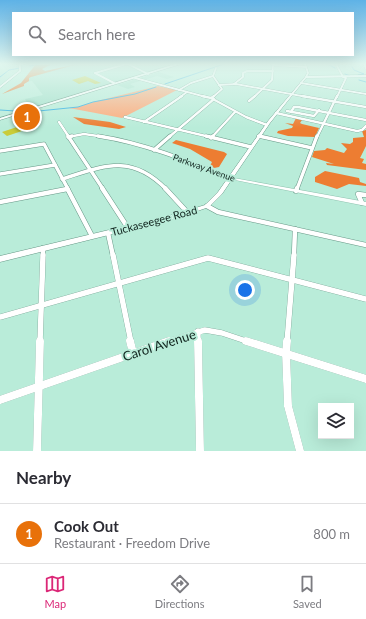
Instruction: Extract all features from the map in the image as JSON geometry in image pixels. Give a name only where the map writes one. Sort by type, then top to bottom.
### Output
[{"type":"main road","points":[[0,118],[107,85]]},
{"type":"main road","points":[[100,89],[109,85]]},
{"type":"main road","points":[[0,118],[113,85]]},
{"type":"main road","name":"Tuckaseegee Road","points":[[0,259],[188,213],[207,206],[217,196],[258,136],[299,85]]},
{"type":"main road","points":[[54,103],[66,98]]},
{"type":"street","points":[[161,85],[212,99],[235,112],[267,125]]},
{"type":"street","points":[[179,90],[187,85]]},
{"type":"street","points":[[154,150],[212,99],[221,90],[219,85]]},
{"type":"street","points":[[240,85],[366,107]]},
{"type":"street","points":[[249,101],[266,85]]},
{"type":"street","points":[[312,85],[366,94]]},
{"type":"street","points":[[296,191],[312,148],[342,85]]},
{"type":"street","points":[[144,122],[187,92]]},
{"type":"street","points":[[291,112],[296,107],[319,110],[366,120]]},
{"type":"street","points":[[287,111],[314,116],[319,110]]},
{"type":"street","points":[[211,138],[235,112]]},
{"type":"street","points":[[276,113],[357,131],[362,130],[366,126]]},
{"type":"street","points":[[125,116],[251,148]]},
{"type":"street","points":[[59,122],[128,228]]},
{"type":"street","name":"Parkway Avenue","points":[[68,136],[78,134],[100,136],[184,159],[230,178],[364,204]]},
{"type":"street","points":[[258,136],[312,148]]},
{"type":"street","points":[[0,151],[44,144],[92,236]]},
{"type":"street","points":[[0,174],[55,165]]},
{"type":"street","points":[[62,179],[104,166],[117,165],[142,170],[157,180],[188,213]]},
{"type":"street","points":[[0,202],[67,189]]},
{"type":"street","points":[[364,204],[358,194],[366,196]]},
{"type":"street","points":[[207,206],[218,212],[366,245]]},
{"type":"street","points":[[295,229],[293,280],[286,353],[288,406],[300,451]]},
{"type":"street","points":[[108,233],[133,353]]},
{"type":"street","points":[[37,451],[43,248]]},
{"type":"street","points":[[0,317],[208,258],[366,299]]},
{"type":"street","name":"Carol Avenue","points":[[0,400],[133,353],[205,330],[217,332],[286,353],[366,379]]},
{"type":"street","points":[[198,331],[200,451]]},
{"type":"shaded area","points":[[17,85],[24,85],[24,86],[2,94]]},
{"type":"shaded area","points":[[35,85],[105,85],[30,108],[25,99],[43,95]]},
{"type":"shaded area","points":[[117,85],[132,85],[135,87],[128,89]]},
{"type":"shaded area","points":[[158,86],[177,90],[122,118],[69,108],[78,107]]},
{"type":"shaded area","points":[[73,117],[110,122],[126,127],[119,129],[84,124]]},
{"type":"shaded area","points":[[296,118],[302,120],[300,123],[302,124],[319,128],[315,137],[288,136],[277,133],[278,131],[292,128],[293,126],[285,123],[293,124]]},
{"type":"shaded area","points":[[366,130],[366,146],[360,158],[364,159],[362,163],[366,164],[366,170],[327,165],[326,163],[334,164],[312,157],[314,151],[325,150],[327,148],[344,153],[347,149],[341,143],[350,144],[353,142],[353,138],[364,137],[362,131]]},
{"type":"shaded area","points":[[176,140],[227,154],[219,167],[214,168],[210,166],[212,162],[190,149],[172,143]]},
{"type":"shaded area","points":[[325,171],[359,178],[360,182],[366,184],[366,186],[349,184],[337,189],[315,182],[315,177]]},
{"type":"building","points":[[20,126],[25,130],[7,136],[2,132]]},
{"type":"waterway","points":[[29,112],[78,107],[93,102],[135,94],[156,87]]},
{"type":"waterway","points":[[0,110],[15,111]]},
{"type":"place","name":"Cook Out","points":[[27,117]]}]
